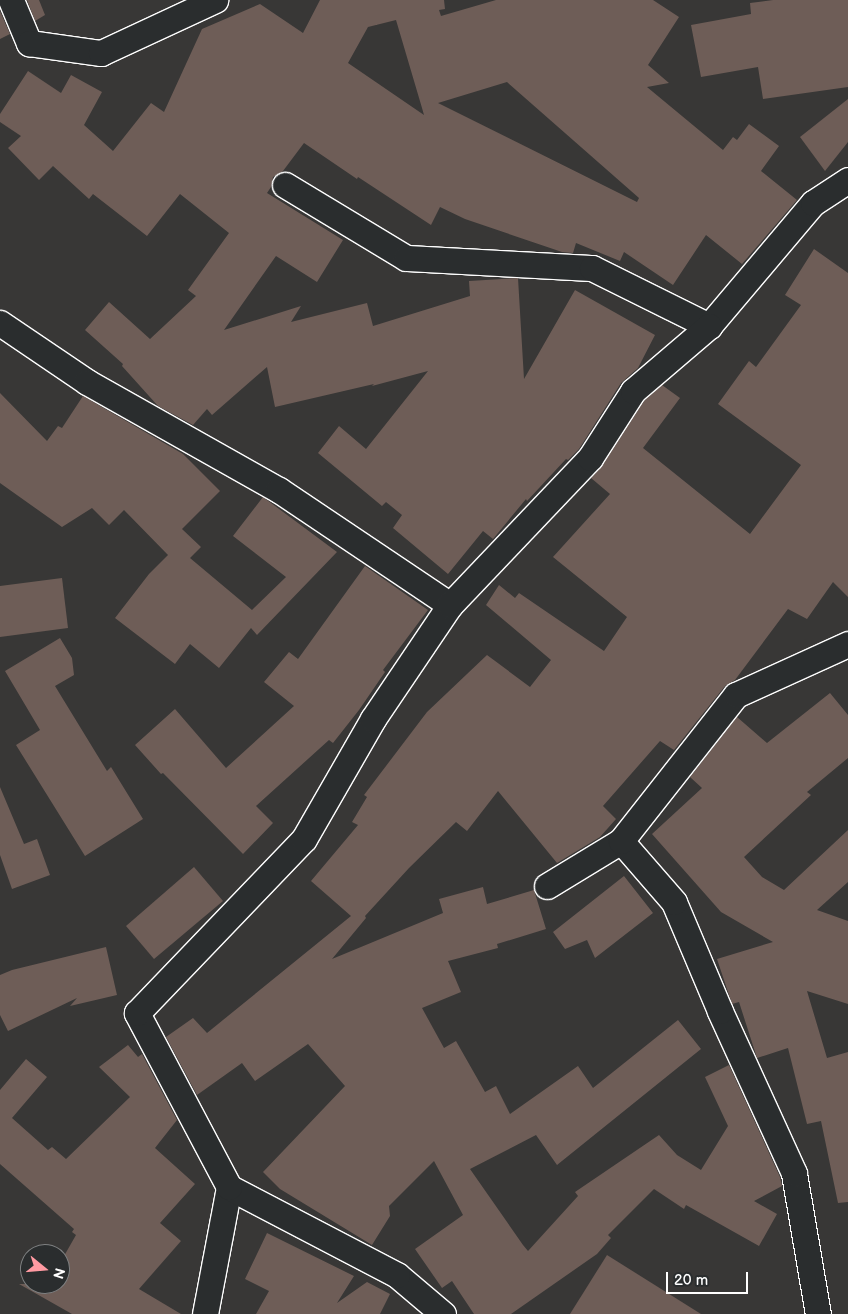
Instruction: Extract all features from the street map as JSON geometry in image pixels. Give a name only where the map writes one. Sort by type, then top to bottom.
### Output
[{"type":"street","points":[[11,0],[29,43],[101,53],[215,0]]},
{"type":"street","points":[[443,1314],[397,1275],[229,1187],[137,1013],[304,839],[373,719],[450,605],[590,458],[633,390],[709,326],[813,203],[848,180]]},
{"type":"street","points":[[285,184],[406,258],[592,268],[709,326]]},
{"type":"street","points":[[0,322],[87,382],[278,490],[450,605]]},
{"type":"street","points":[[547,886],[621,841],[736,695],[848,644]]},
{"type":"street","points":[[621,841],[674,902],[720,1011],[794,1173],[818,1314]]},
{"type":"street","points":[[205,1314],[229,1187]]},
{"type":"building","points":[[27,0],[39,0],[45,15],[35,21]]},
{"type":"building","points":[[320,0],[444,0],[445,9],[439,10],[441,16],[496,0],[653,0],[679,17],[648,65],[669,83],[647,87],[723,150],[733,137],[737,140],[749,124],[779,146],[761,171],[797,200],[742,264],[706,235],[673,285],[624,252],[620,261],[576,243],[573,253],[562,252],[465,219],[440,207],[431,225],[304,143],[283,171],[273,177],[271,187],[267,193],[343,240],[317,282],[276,256],[224,330],[301,306],[291,322],[367,303],[373,326],[470,296],[469,281],[518,278],[524,379],[575,290],[655,335],[638,368],[621,383],[579,449],[568,460],[566,459],[527,501],[526,499],[493,539],[483,531],[448,574],[393,528],[402,515],[386,502],[382,506],[318,453],[339,426],[366,449],[428,371],[372,386],[374,384],[275,407],[267,367],[212,415],[207,409],[193,425],[158,406],[122,366],[123,364],[85,330],[109,302],[150,339],[196,296],[188,290],[229,233],[180,194],[147,236],[93,194],[89,199],[53,166],[39,180],[8,148],[21,136],[0,122],[0,114],[28,71],[61,93],[71,75],[102,92],[84,125],[113,151],[151,103],[164,112],[202,29],[260,4],[303,33]],"holes":[[[396,20],[422,108],[424,115],[348,63],[368,27]],[[507,82],[639,198],[637,202],[438,103]]]},
{"type":"building","points":[[773,0],[848,0],[848,87],[763,99],[758,67],[701,77],[691,25],[751,14],[750,3]]},
{"type":"building","points":[[0,11],[10,34],[0,39]]},
{"type":"building","points":[[848,99],[848,142],[825,171],[800,137]]},
{"type":"building","points":[[814,249],[848,273],[848,597],[833,582],[807,619],[788,609],[735,680],[725,686],[674,750],[660,741],[603,806],[616,819],[600,837],[557,863],[498,791],[467,831],[456,822],[409,868],[365,916],[366,918],[332,959],[443,913],[439,899],[483,887],[487,904],[534,890],[546,929],[497,944],[498,948],[448,961],[461,992],[422,1008],[444,1048],[456,1041],[485,1092],[496,1086],[510,1114],[578,1066],[593,1088],[678,1020],[701,1049],[557,1165],[536,1135],[470,1169],[523,1245],[528,1251],[578,1196],[575,1192],[659,1135],[677,1155],[701,1170],[728,1126],[705,1077],[729,1065],[780,1177],[782,1186],[754,1201],[777,1214],[759,1246],[686,1205],[684,1209],[654,1189],[608,1235],[611,1238],[597,1254],[511,1314],[474,1314],[452,1281],[442,1288],[415,1249],[463,1215],[434,1161],[389,1206],[390,1216],[372,1245],[280,1189],[263,1172],[345,1086],[308,1044],[255,1081],[242,1063],[197,1095],[166,1037],[193,1018],[207,1033],[351,916],[311,881],[358,825],[352,822],[367,797],[364,795],[427,712],[487,655],[530,687],[551,660],[486,605],[499,585],[515,598],[519,593],[604,651],[627,617],[553,557],[610,494],[591,478],[602,466],[644,401],[662,385],[680,398],[643,448],[750,534],[801,465],[718,404],[749,361],[756,367],[801,305],[785,295]]},
{"type":"building","points":[[0,393],[47,441],[58,426],[62,428],[83,396],[183,454],[220,491],[182,529],[201,547],[190,558],[252,610],[286,577],[233,536],[263,497],[337,552],[257,635],[251,628],[219,668],[190,644],[175,664],[115,618],[149,574],[168,555],[124,510],[109,525],[92,508],[62,527],[0,483]]},
{"type":"building","points":[[365,566],[428,610],[383,670],[385,672],[359,710],[333,743],[329,740],[256,806],[273,823],[243,854],[163,773],[161,774],[135,745],[175,709],[226,768],[294,706],[264,682],[289,652],[298,659]]},
{"type":"building","points":[[62,578],[68,628],[0,637],[0,586]]},
{"type":"building","points":[[60,638],[72,658],[74,675],[55,686],[107,771],[111,767],[143,819],[85,856],[16,745],[40,730],[5,671]]},
{"type":"building","points":[[830,693],[848,715],[848,758],[807,792],[811,795],[744,857],[762,877],[784,890],[848,830],[848,882],[817,910],[848,921],[848,1004],[807,991],[827,1058],[848,1052],[848,1202],[838,1203],[821,1121],[807,1124],[788,1048],[757,1058],[739,1002],[732,1004],[717,959],[773,942],[721,912],[652,834],[702,788],[690,777],[737,717],[767,743]]},
{"type":"building","points":[[0,787],[24,844],[37,839],[50,875],[12,889],[0,855]]},
{"type":"building","points":[[194,867],[223,901],[154,959],[126,926]]},
{"type":"building","points":[[624,876],[653,913],[595,958],[587,940],[565,949],[553,932]]},
{"type":"building","points":[[106,947],[117,995],[70,1006],[77,998],[8,1031],[0,1015],[0,975],[12,970]]},
{"type":"building","points":[[128,1045],[138,1057],[142,1054],[177,1120],[155,1148],[195,1184],[160,1223],[181,1241],[139,1289],[181,1314],[72,1314],[37,1294],[70,1294],[70,1246],[76,1235],[72,1232],[74,1229],[0,1164],[0,1090],[26,1059],[47,1077],[12,1118],[48,1150],[52,1147],[66,1159],[130,1097],[99,1067]]},
{"type":"building","points":[[267,1233],[354,1276],[337,1303],[367,1282],[390,1294],[380,1314],[256,1314],[269,1291],[245,1279]]},
{"type":"building","points":[[607,1255],[701,1314],[570,1314]]}]
